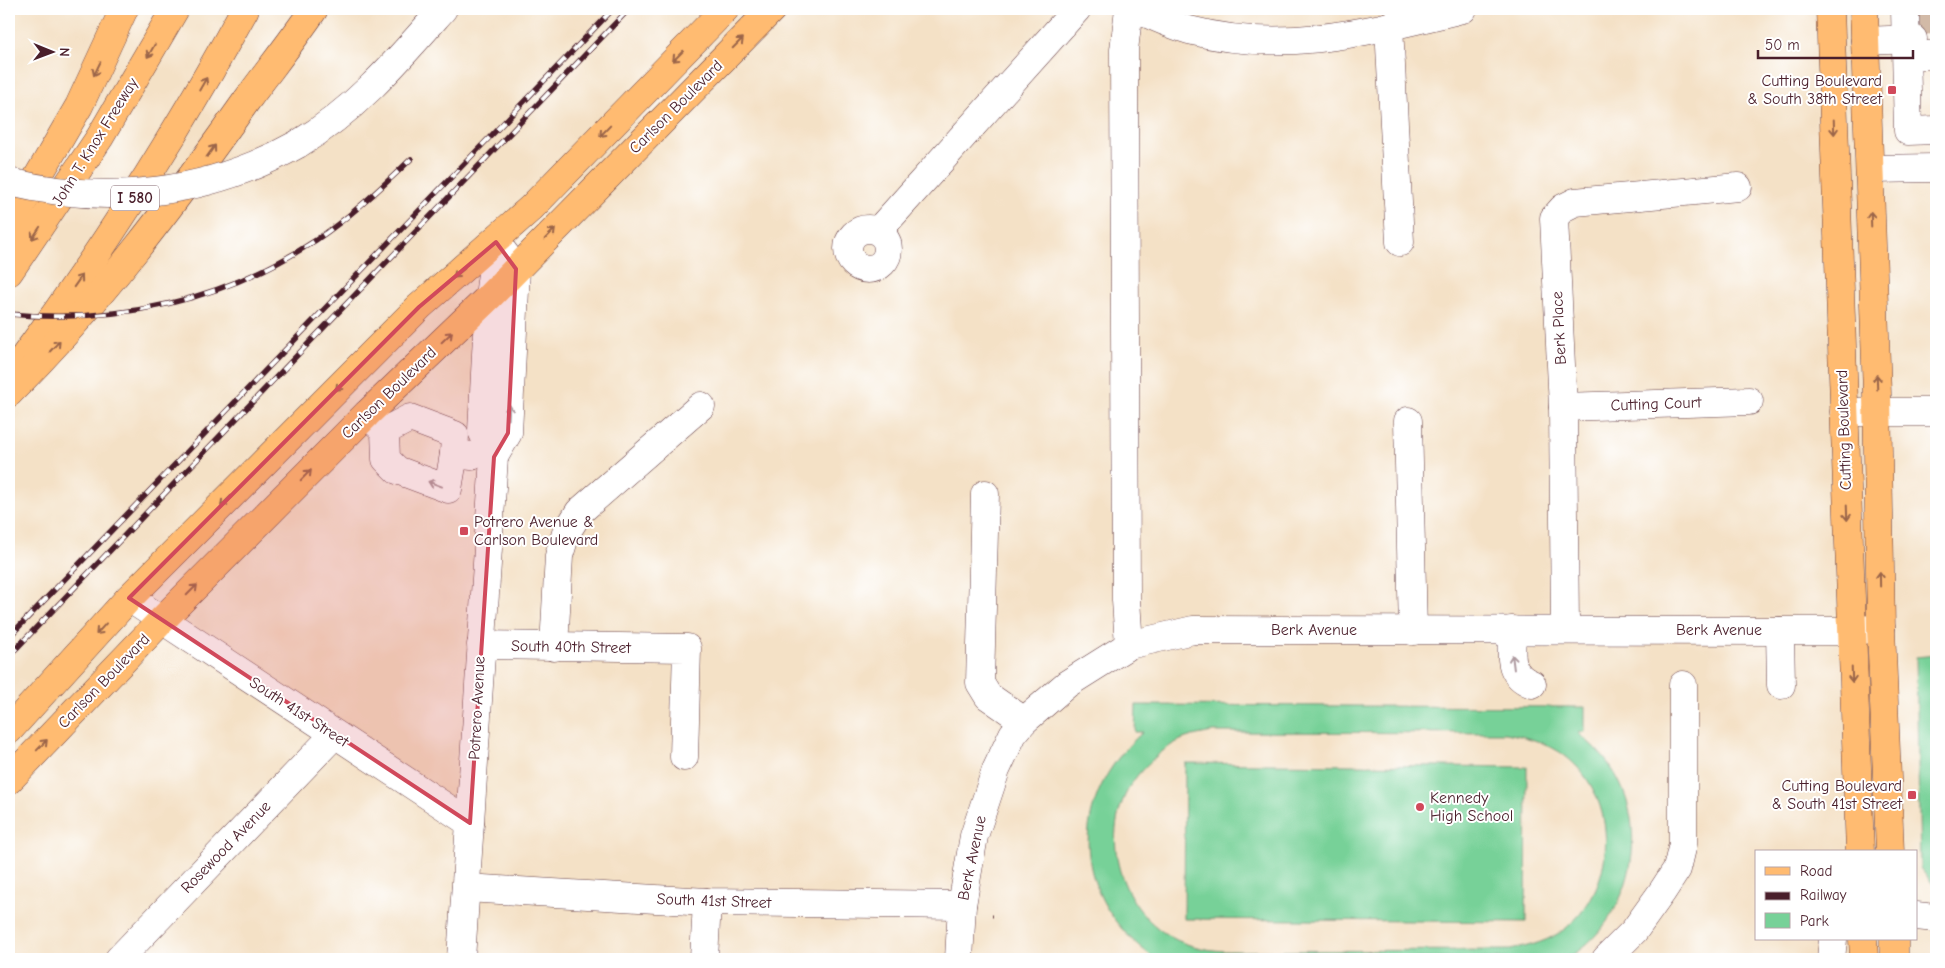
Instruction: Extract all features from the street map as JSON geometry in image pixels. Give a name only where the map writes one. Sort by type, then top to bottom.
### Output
[{"type":"main road","points":[[9,226],[75,113],[124,9]]},
{"type":"main road","name":"John T. Knox Freeway","points":[[9,272],[100,137],[175,9]]},
{"type":"main road","name":"I 580","points":[[9,377],[134,199],[245,9]]},
{"type":"main road","points":[[9,393],[53,349],[101,294],[199,167],[314,9]]},
{"type":"main road","name":"Carlson Boulevard","points":[[9,730],[129,598],[419,307],[496,242],[531,208],[725,9]]},
{"type":"main road","name":"Carlson Boulevard","points":[[9,780],[161,621],[376,423],[489,297],[772,9]]},
{"type":"main road","name":"Cutting Boulevard","points":[[1830,9],[1850,631],[1860,850]]},
{"type":"main road","name":"Cutting Boulevard","points":[[1864,9],[1877,411],[1881,628],[1890,850]]},
{"type":"main road","points":[[1863,940],[1864,959]]},
{"type":"main road","points":[[1894,940],[1894,959]]},
{"type":"street","points":[[9,182],[81,194],[131,194],[168,190],[239,172],[298,144],[332,122],[367,92],[443,9]]},
{"type":"street","points":[[878,231],[1077,9]]},
{"type":"street","points":[[1129,9],[1124,50],[1126,600],[1129,645]]},
{"type":"street","points":[[1136,9],[1189,30],[1260,41],[1325,39],[1463,9]]},
{"type":"street","points":[[1389,26],[1400,242]]},
{"type":"street","points":[[1865,41],[1908,31]]},
{"type":"street","points":[[1908,31],[1936,55]]},
{"type":"street","points":[[1908,31],[1908,131],[1936,130]]},
{"type":"street","points":[[1870,169],[1936,168]]},
{"type":"street","name":"Berk Place","points":[[1565,629],[1563,407],[1554,218],[1563,208],[1575,202],[1738,187]]},
{"type":"street","points":[[496,242],[516,269]]},
{"type":"street","name":"Potrero Avenue","points":[[494,457],[482,431],[489,297],[496,242]]},
{"type":"street","name":"Potrero Avenue","points":[[461,959],[494,457],[508,433],[516,269]]},
{"type":"street","name":"Cutting Court","points":[[1563,407],[1749,401]]},
{"type":"street","points":[[554,647],[559,556],[566,533],[579,512],[701,406]]},
{"type":"street","points":[[1844,412],[1936,412]]},
{"type":"street","points":[[410,418],[455,435],[454,454],[448,489],[397,470],[386,460],[376,423],[410,418]]},
{"type":"street","points":[[1408,421],[1414,631]]},
{"type":"street","points":[[454,454],[494,457]]},
{"type":"street","points":[[985,494],[980,684],[988,696],[1024,721]]},
{"type":"street","name":"South 41st Street","points":[[129,598],[470,824]]},
{"type":"street","name":"Berk Avenue","points":[[958,959],[962,905],[974,836],[996,770],[1013,734],[1024,721],[1067,684],[1129,645],[1193,630],[1414,631],[1565,629],[1850,631],[1881,628]]},
{"type":"street","points":[[1512,630],[1514,671],[1521,679],[1532,684]]},
{"type":"street","points":[[1780,630],[1781,685]]},
{"type":"street","name":"South 40th Street","points":[[481,645],[687,648],[684,757]]},
{"type":"street","points":[[1606,959],[1634,931],[1677,869],[1683,844],[1683,685]]},
{"type":"street","name":"Rosewood Avenue","points":[[119,959],[334,735]]},
{"type":"street","name":"South 41st Street","points":[[466,888],[708,902],[962,905]]},
{"type":"street","points":[[704,959],[708,902]]},
{"type":"street","points":[[1918,916],[1936,918]]},
{"type":"street","points":[[1832,959],[1833,940]]},
{"type":"path","points":[[992,916],[997,916]]},
{"type":"highlighted area","points":[[496,242],[516,269],[508,433],[494,457],[470,823],[129,598],[419,307]]},
{"type":"green space","points":[[1936,655],[1936,888],[1920,868],[1916,657]]},
{"type":"green space","points":[[1136,705],[1585,707],[1585,732],[1578,733],[1595,748],[1610,766],[1623,791],[1631,818],[1633,845],[1629,872],[1620,898],[1606,922],[1588,943],[1566,959],[1156,959],[1128,935],[1107,909],[1094,880],[1088,849],[1090,818],[1100,788],[1118,759],[1143,732],[1135,732]],"holes":[[[1212,732],[1505,733],[1532,739],[1558,751],[1578,768],[1593,789],[1602,812],[1605,837],[1604,863],[1597,887],[1584,909],[1566,928],[1540,942],[1510,950],[1225,951],[1209,949],[1193,946],[1170,937],[1163,932],[1145,916],[1131,897],[1121,875],[1116,853],[1116,830],[1121,807],[1130,785],[1146,766],[1160,754],[1170,746],[1186,738]]]},
{"type":"green space","points":[[1185,763],[1527,767],[1526,922],[1184,919]]},
{"type":"tunnel","points":[[1912,21],[1936,20]]},
{"type":"railway","points":[[9,637],[613,9]]},
{"type":"railway","points":[[9,656],[629,9]]},
{"type":"railway","points":[[9,314],[49,316],[90,315],[129,311],[168,304],[207,293],[244,279],[281,261],[329,231],[365,202],[411,159]]},
{"type":"place","name":"Cutting Boulevard & South 38th Street","points":[[1892,90]]},
{"type":"place","name":"Potrero Avenue & Carlson Boulevard","points":[[464,531]]},
{"type":"place","name":"Cutting Boulevard & South 41st Street","points":[[1912,795]]},
{"type":"place","name":"Kennedy High School","points":[[1420,807]]}]
